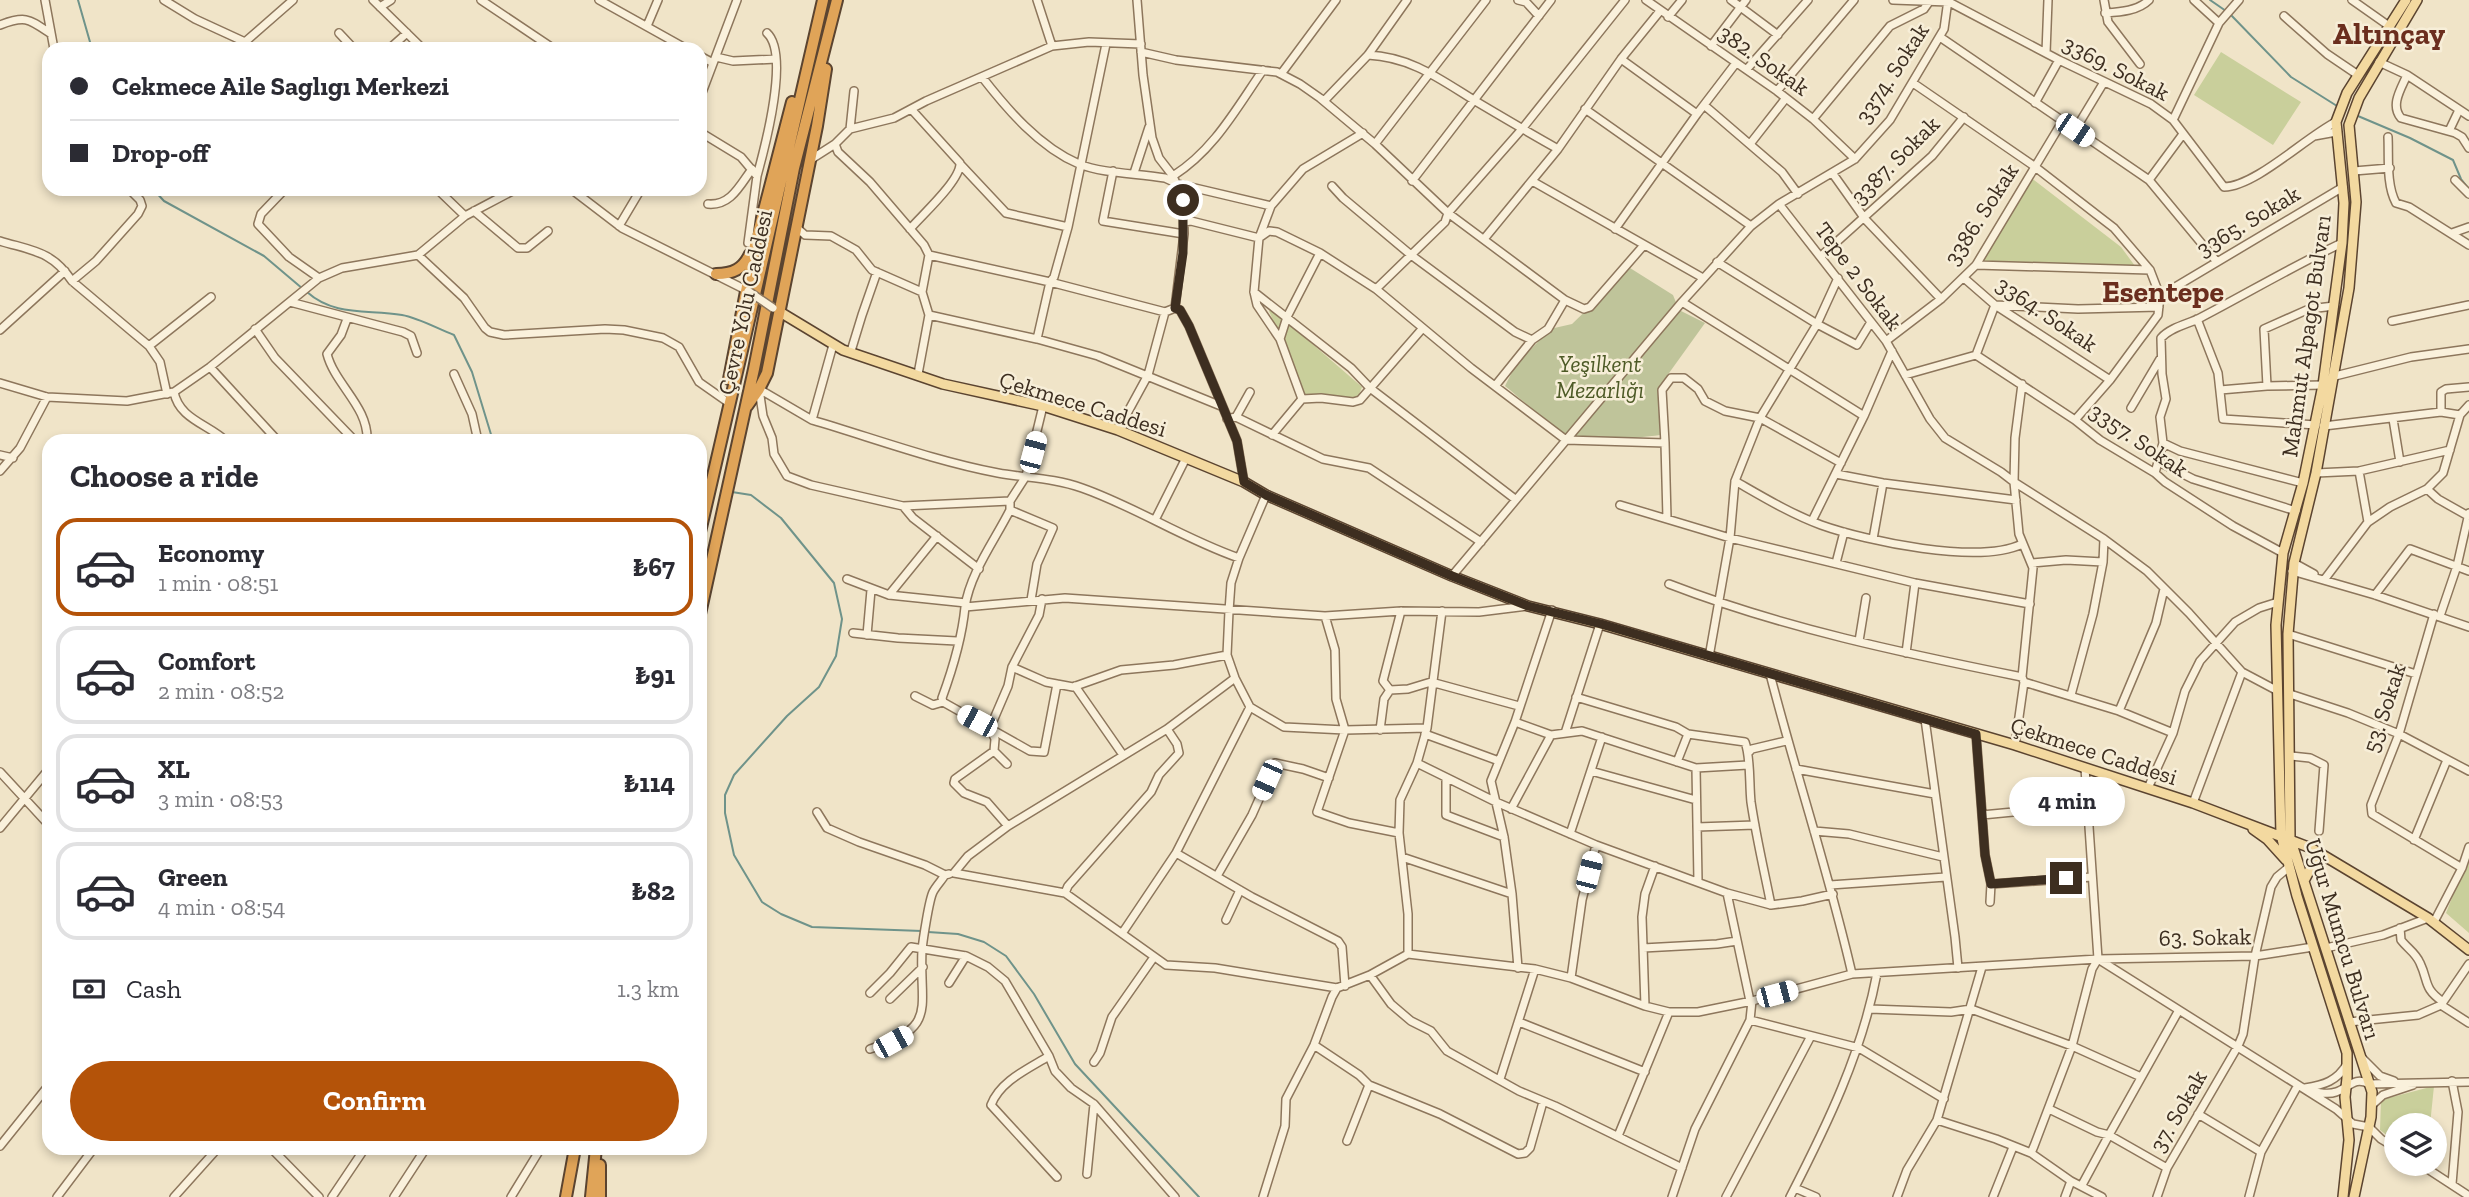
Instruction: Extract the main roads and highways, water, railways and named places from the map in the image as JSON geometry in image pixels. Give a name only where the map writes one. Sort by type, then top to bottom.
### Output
[{"type":"highway","name":"Çevre Yolu Caddesi","points":[[707,500],[823,0]]},
{"type":"highway","name":"Çevre Yolu Caddesi","points":[[707,584],[794,168],[837,1]]},
{"type":"highway","points":[[744,411],[767,373],[837,1]]},
{"type":"highway","points":[[728,406],[729,369],[755,245],[785,125],[819,18]]},
{"type":"highway","points":[[716,274],[738,270],[755,245]]},
{"type":"highway","points":[[566,1197],[575,1155]]},
{"type":"highway","points":[[573,1197],[576,1155]]},
{"type":"highway","points":[[591,1197],[597,1155]]},
{"type":"highway","points":[[598,1155],[600,1197]]},
{"type":"main road","name":"Mahmut Alpagot Bulvarı","points":[[2294,563],[2316,473],[2323,385],[2342,243],[2343,187],[2336,119],[2347,93],[2406,0]]},
{"type":"main road","name":"Mahmut Alpagot Bulvarı","points":[[2281,569],[2283,553],[2335,376],[2349,288],[2356,202],[2348,131],[2350,122],[2359,98],[2417,0]]},
{"type":"main road","name":"Çekmece Caddesi","points":[[777,310],[833,345],[943,384],[1042,407],[1118,430],[1244,482],[1266,495],[1452,576],[1528,606],[1552,610],[2015,745],[2193,803],[2286,837],[2325,856],[2431,920],[2469,950]]},
{"type":"main road","points":[[2281,569],[2294,563],[2292,552],[2283,553]]},
{"type":"main road","name":"Uğur Mumcu Bulvarı","points":[[2294,563],[2288,634],[2291,756],[2286,837],[2305,881],[2373,1104],[2354,1197]]},
{"type":"main road","name":"Uğur Mumcu Bulvarı","points":[[2281,569],[2275,649],[2286,837],[2289,865],[2340,1028],[2347,1063],[2349,1140],[2343,1197]]},
{"type":"main road","points":[[2276,690],[2290,694]]},
{"type":"main road","points":[[2240,820],[2267,839],[2289,865]]},
{"type":"main road","points":[[2305,881],[2306,874],[2315,860],[2325,856]]},
{"type":"waterway","points":[[78,0],[90,42]]},
{"type":"waterway","points":[[2210,0],[2226,11]]},
{"type":"waterway","points":[[2230,14],[2291,77],[2337,106]]},
{"type":"waterway","points":[[2358,116],[2453,160],[2461,179],[2469,189]]},
{"type":"waterway","points":[[159,196],[264,256],[303,289]]},
{"type":"waterway","points":[[307,292],[340,309],[408,316],[454,335],[472,372],[491,434]]},
{"type":"waterway","points":[[732,492],[751,495],[781,518],[834,583],[842,619],[836,656],[819,687],[787,716],[734,775],[725,795],[725,813],[734,855],[762,902],[781,914],[812,927],[922,931]]},
{"type":"waterway","points":[[928,932],[958,934],[984,942],[1006,956],[1034,994],[1075,1064],[1199,1197]]},
{"type":"district","name":"Altınçay","points":[[2389,34]]},
{"type":"district","name":"Esentepe","points":[[2163,292]]},
{"type":"park label","name":"Yeşilkent Mezarlığı","points":[[1600,377]]}]
